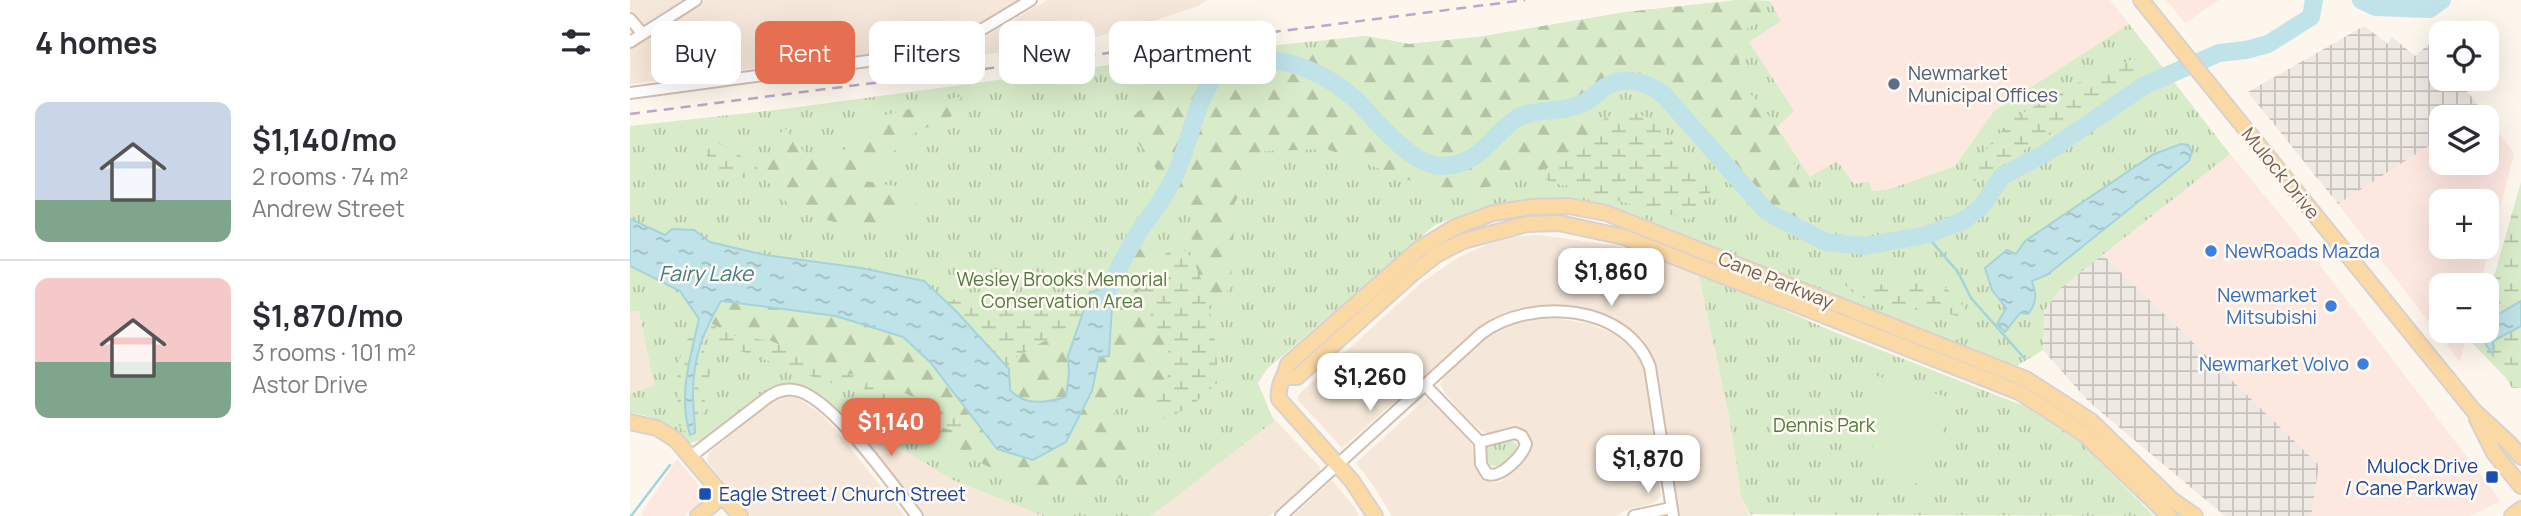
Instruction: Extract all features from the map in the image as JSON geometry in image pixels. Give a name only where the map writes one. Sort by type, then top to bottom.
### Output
[{"type":"main road","name":"Mulock Drive","points":[[2141,0],[2474,411],[2521,457]]},
{"type":"main road","name":"Cane Parkway","points":[[2169,516],[2084,434],[2019,392],[1624,237],[1559,223],[1514,227],[1464,241],[1436,255],[1297,377],[1285,377],[1288,364],[1419,249],[1455,227],[1493,213],[1532,207],[1569,206],[1606,213],[2026,379],[2091,421],[2171,499],[2195,516]]},
{"type":"main road","points":[[1285,377],[1279,387],[1279,399],[1352,481],[1375,516]]},
{"type":"main road","name":"Mulock Drive","points":[[2474,411],[2494,453],[2521,486]]},
{"type":"main road","points":[[630,422],[657,428],[676,440],[740,516]]},
{"type":"main road","points":[[698,516],[723,496]]},
{"type":"main road","points":[[2512,516],[2521,509]]},
{"type":"street","points":[[630,42],[696,0]]},
{"type":"street","points":[[630,93],[935,52],[1031,0]]},
{"type":"street","points":[[630,19],[643,34]]},
{"type":"street","points":[[1281,516],[1490,327],[1527,312],[1545,310],[1568,312],[1614,326],[1636,341],[1650,367],[1672,512],[1634,516]]},
{"type":"street","points":[[1425,385],[1480,442],[1482,468],[1487,474],[1499,474],[1521,454],[1526,444],[1522,436],[1515,433],[1480,442]]},
{"type":"street","points":[[691,457],[768,397],[779,391],[794,390],[808,395],[840,422],[917,516]]},
{"type":"shaded area","points":[[630,0],[689,0],[656,21],[651,21],[643,29],[630,13]]},
{"type":"shaded area","points":[[706,0],[1020,0],[984,21],[869,21],[869,54],[855,55],[855,21],[755,21],[755,68],[741,70],[741,21],[671,21]]},
{"type":"shaded area","points":[[1047,0],[1207,0],[1198,6],[1152,21],[1109,21],[1109,33],[1095,37],[1095,21],[1012,21]]},
{"type":"shaded area","points":[[2110,0],[2129,24],[1994,111],[1955,166],[1890,189],[1872,191],[1810,177],[1777,127],[1748,41],[1781,21],[1770,1]]},
{"type":"shaded area","points":[[2166,0],[2219,0],[2185,23]]},
{"type":"shaded area","points":[[2364,26],[2388,44],[2392,37],[2415,56],[2429,44],[2429,91],[2467,91],[2478,105],[2429,105],[2429,146],[2338,204],[2248,92]]},
{"type":"shaded area","points":[[999,28],[999,53],[985,54],[985,37]]},
{"type":"shaded area","points":[[651,33],[651,81],[630,84],[630,46]]},
{"type":"shaded area","points":[[2499,133],[2514,154],[2499,212],[2499,189],[2429,189],[2429,259],[2487,259],[2483,273],[2429,273],[2429,322],[2338,204],[2429,146],[2429,175],[2499,175]]},
{"type":"shaded area","points":[[2230,154],[2294,231],[2501,501],[2470,516],[2311,516],[2319,465],[2102,254]]},
{"type":"shaded area","points":[[1540,235],[1613,245],[1698,272],[1730,421],[1741,497],[1749,514],[1754,516],[1679,516],[1661,390],[1654,361],[1642,338],[1611,318],[1580,308],[1559,304],[1504,313],[1477,329],[1342,448],[1298,400],[1298,395],[1421,283],[1459,257],[1504,237]]},
{"type":"shaded area","points":[[2102,254],[2319,465],[2311,516],[2225,516],[2089,402],[2043,350],[2044,311],[2061,288]]},
{"type":"shaded area","points":[[639,310],[654,385],[630,394],[630,311]]},
{"type":"shaded area","points":[[1544,316],[1590,324],[1614,334],[1634,348],[1644,366],[1661,496],[1654,503],[1624,511],[1616,516],[1392,516],[1356,463],[1429,396],[1471,443],[1478,473],[1486,481],[1502,481],[1527,458],[1533,445],[1529,433],[1516,427],[1492,434],[1482,432],[1465,416],[1440,384],[1444,376],[1490,334],[1520,320]]},
{"type":"shaded area","points":[[2445,343],[2465,343],[2460,362]]},
{"type":"shaded area","points":[[792,395],[819,412],[834,428],[905,516],[750,516],[707,461],[709,453],[778,396]]},
{"type":"shaded area","points":[[1273,418],[1320,467],[1319,473],[1280,510],[1268,516],[1151,516]]},
{"type":"shaded area","points":[[868,427],[953,480],[1043,516],[926,516],[858,434]]},
{"type":"shaded area","points":[[677,459],[706,497],[685,516],[643,516],[641,514]]},
{"type":"shaded area","points":[[1332,480],[1359,516],[1293,516]]},
{"type":"green space","name":"Wesley Brooks Memorial Conservation Area","points":[[1738,0],[1770,1],[1781,21],[1749,42],[1794,111],[1777,127],[1810,177],[1837,161],[1854,184],[1869,182],[1872,191],[1890,189],[1955,166],[1994,111],[2129,24],[2230,154],[2061,288],[2044,311],[2043,350],[2015,367],[1633,214],[1573,198],[1532,199],[1480,208],[1435,225],[1267,369],[1258,383],[1274,421],[1151,516],[1043,516],[953,480],[798,386],[780,385],[766,390],[700,441],[690,443],[656,419],[630,413],[630,394],[654,385],[639,311],[630,311],[630,126],[985,84],[985,82],[999,80],[999,84],[1095,84],[1095,67],[1109,65],[1109,84],[1276,84],[1276,45],[1366,36],[1409,44],[1478,37],[1626,12]]},
{"type":"green space","points":[[1738,0],[1770,1],[1757,23],[1737,35],[1741,82],[1774,122],[1798,172],[1807,202],[1805,232],[1764,202],[1732,170],[1672,92],[1625,70],[1580,98],[1589,120],[1590,136],[1560,163],[1505,184],[1446,194],[1327,149],[1265,151],[1234,204],[1233,266],[1223,310],[1199,301],[1192,261],[1191,219],[1125,124],[1152,99],[1164,84],[1276,84],[1276,69],[1300,76],[1309,53],[1327,40],[1366,36],[1409,44],[1478,37],[1626,12]]},
{"type":"green space","points":[[2130,60],[2142,60],[2139,72],[1976,183],[1971,177],[1988,147],[2013,118],[2080,82]]},
{"type":"green space","points":[[962,96],[962,111],[909,136],[865,181],[919,190],[919,201],[902,217],[900,229],[863,230],[795,211],[759,172],[784,127],[806,154],[831,164],[874,118]]},
{"type":"green space","points":[[1631,111],[1653,121],[1664,131],[1685,162],[1711,191],[1691,220],[1535,176],[1558,164],[1590,136],[1605,117]]},
{"type":"green space","points":[[712,140],[757,167],[757,174],[722,180],[701,146]]},
{"type":"green space","points":[[2521,182],[2521,388],[2512,388],[2506,378],[2473,344],[2499,343],[2499,273],[2495,273]]},
{"type":"green space","points":[[1146,241],[1162,259],[1148,275],[1138,293],[1166,344],[1173,366],[1152,409],[1121,388],[1115,414],[1137,450],[1129,474],[1090,490],[1036,490],[981,463],[897,428],[862,405],[861,399],[890,411],[963,433],[958,416],[873,380],[866,383],[854,375],[824,366],[771,341],[735,336],[710,321],[721,301],[836,316],[903,337],[930,362],[997,449],[1066,442],[1092,391],[1112,305],[1109,288]]},
{"type":"green space","points":[[1174,244],[1188,254],[1202,281],[1214,334],[1218,382],[1191,405],[1160,420],[1152,409],[1173,366],[1166,344],[1138,292],[1148,275]]},
{"type":"green space","name":"Dennis Park","points":[[1698,272],[1827,329],[2024,406],[2080,442],[2154,516],[1750,514],[1741,497],[1730,421]]},
{"type":"green space","points":[[1850,277],[1882,285],[1937,282],[1954,296],[1972,321],[1940,311],[1912,309],[1897,312],[1857,295],[1846,286],[1843,279]]},
{"type":"green space","points":[[971,299],[992,305],[1086,309],[1075,335],[1057,336],[1009,359],[1009,369],[945,300]]},
{"type":"green space","points":[[712,324],[735,336],[771,341],[824,366],[854,375],[848,389],[726,346],[710,331]]},
{"type":"green space","points":[[1075,335],[1066,397],[1036,402],[1022,399],[1010,390],[1009,359],[1044,341]]},
{"type":"green space","points":[[689,337],[694,339],[685,387],[690,435],[679,427],[677,392],[680,358]]},
{"type":"green space","points":[[700,343],[711,367],[701,421],[695,433],[695,377]]},
{"type":"green space","points":[[1870,374],[1947,397],[1950,408],[1924,487],[1891,473],[1874,451],[1860,413]]},
{"type":"green space","points":[[873,380],[959,416],[964,433],[930,425],[861,399],[866,383]]},
{"type":"green space","points":[[1511,440],[1517,444],[1517,450],[1502,465],[1490,465],[1486,456],[1487,446]]},
{"type":"water","points":[[2181,144],[2188,145],[2192,152],[2189,161],[2047,275],[2032,281],[2035,294],[2033,306],[2028,314],[2020,313],[2005,332],[1997,324],[2006,308],[1992,290],[1985,268],[2007,250],[2016,254],[2025,241],[2154,154]]},
{"type":"water","name":"Fairy Lake","points":[[630,219],[665,235],[672,229],[694,230],[710,242],[765,255],[861,268],[924,281],[956,311],[1009,369],[1010,390],[1029,401],[1043,402],[1066,397],[1068,356],[1090,292],[1109,288],[1112,305],[1109,356],[1099,357],[1092,391],[1066,442],[1033,460],[997,449],[930,362],[903,337],[836,316],[721,301],[704,334],[697,356],[693,381],[695,433],[690,435],[685,391],[699,319],[680,291],[630,266]]},
{"type":"water","points":[[2521,301],[2521,326],[2499,338],[2499,314]]},
{"type":"water","points":[[2485,343],[2493,343],[2493,355]]},
{"type":"waterway","points":[[1102,310],[1124,258],[1176,172],[1207,89],[1221,70],[1242,62],[1281,61],[1321,76],[1357,101],[1408,152],[1432,165],[1444,166],[1468,160],[1523,115],[1579,105],[1605,87],[1620,81],[1643,84],[1664,95],[1767,212],[1826,242],[1865,246],[1926,235],[1963,221],[1982,206],[2002,176],[2044,154],[2145,85],[2219,53],[2268,44],[2311,17],[2314,0]]},
{"type":"waterway","points":[[2361,0],[2376,7],[2429,9],[2442,0]]},
{"type":"waterway","points":[[1926,235],[1958,272],[1971,298],[2025,359]]},
{"type":"waterway","points":[[631,516],[670,465]]},
{"type":"railway","points":[[630,114],[1525,0]]},
{"type":"place","name":"Newmarket Municipal Offices","points":[[1894,84]]},
{"type":"place","name":"NewRoads Mazda","points":[[2211,251]]},
{"type":"place","name":"Newmarket Mitsubishi","points":[[2331,306]]},
{"type":"place","name":"Newmarket Volvo","points":[[2363,364]]},
{"type":"place","name":"Mulock Drive / Cane Parkway","points":[[2492,477]]},
{"type":"place","name":"Eagle Street / Church Street","points":[[705,494]]}]
